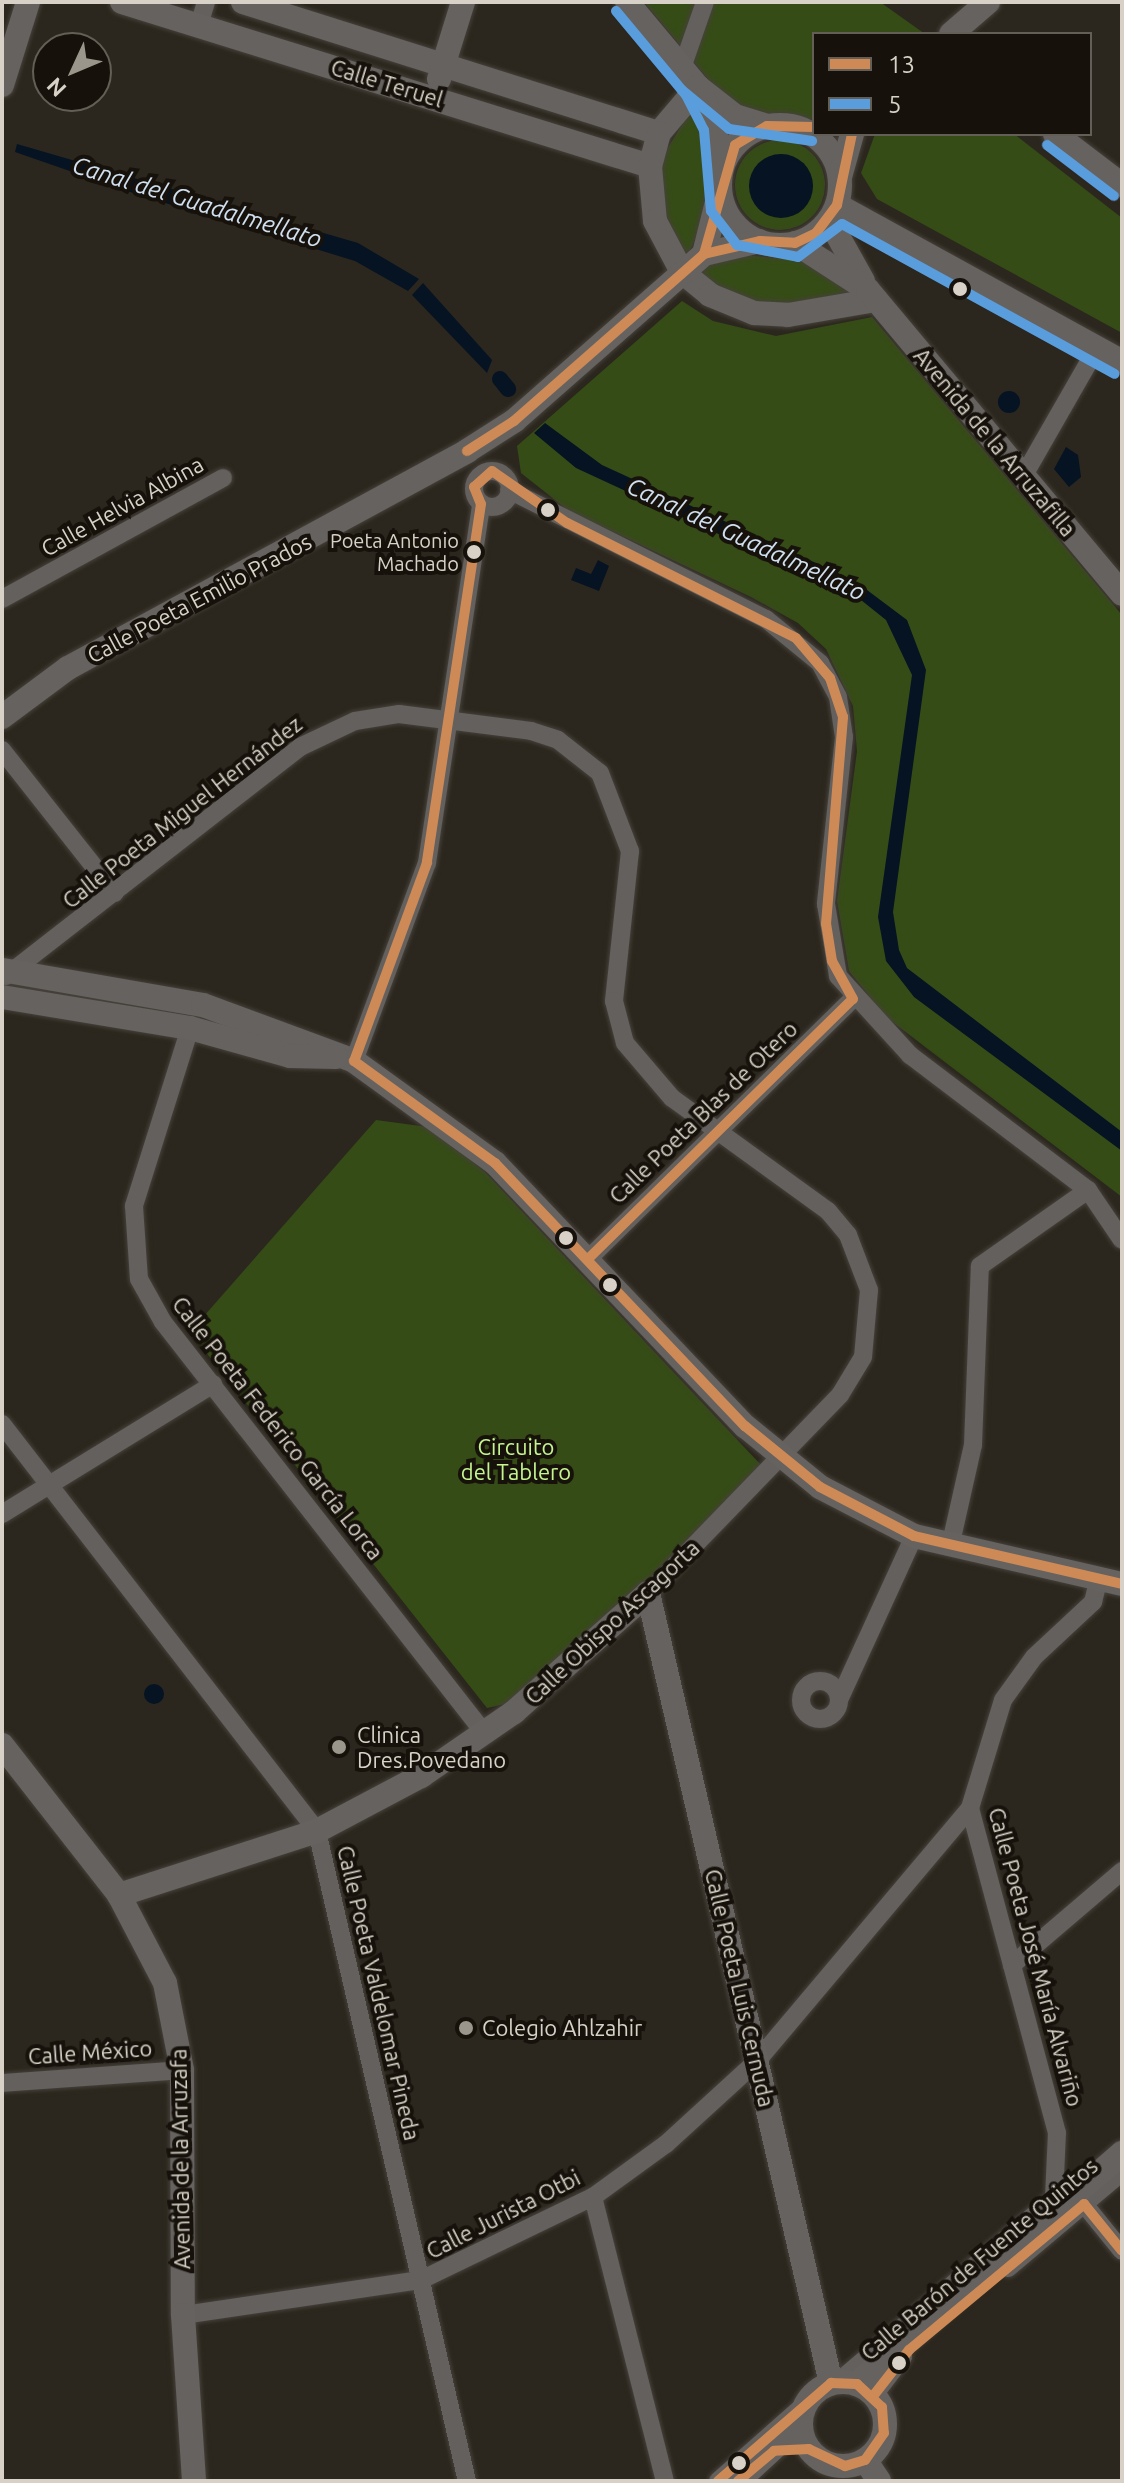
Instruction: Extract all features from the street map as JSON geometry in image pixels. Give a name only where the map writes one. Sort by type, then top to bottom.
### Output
[{"type":"main road","points":[[2,85],[28,2]]},
{"type":"main road","name":"Calle Teruel","points":[[122,2],[203,14],[434,97],[650,166]]},
{"type":"main road","name":"Calle Teruel","points":[[243,2],[659,133]]},
{"type":"main road","points":[[434,97],[463,2]]},
{"type":"main road","points":[[627,2],[698,87],[735,116],[767,126],[809,128]]},
{"type":"main road","points":[[959,31],[988,2]]},
{"type":"main road","points":[[698,87],[659,133],[650,166],[655,221],[682,272],[710,295],[754,313],[788,315],[872,295]]},
{"type":"main road","points":[[698,87],[718,126],[724,162],[704,254],[760,241],[795,243],[833,212],[851,136]]},
{"type":"main road","points":[[724,162],[749,133],[767,126]]},
{"type":"main road","points":[[816,136],[834,157],[840,177]]},
{"type":"main road","points":[[1058,136],[1122,185]]},
{"type":"main road","points":[[720,190],[733,221],[760,241]]},
{"type":"main road","points":[[833,212],[1122,362]]},
{"type":"main road","name":"Avenida de la Arruzafilla","points":[[833,212],[872,295],[1122,594]]},
{"type":"main road","name":"Avenida de la Arruzafilla","points":[[795,243],[872,295]]},
{"type":"main road","name":"Calle Poeta Emilio Prados","points":[[2,717],[68,668],[467,451],[514,421],[704,254]]},
{"type":"main road","points":[[5,973],[203,1005],[354,1061],[454,1128],[588,1259],[780,1457],[914,1536],[950,1547],[1115,1579]]},
{"type":"main road","points":[[2,997],[190,1028],[290,1056],[354,1061]]},
{"type":"main road","name":"Calle Obispo Ascagorta","points":[[119,1895],[317,1831],[485,1734],[648,1593]]},
{"type":"main road","name":"Calle Poeta Luis Cernuda","points":[[648,1593],[825,2345],[852,2381]]},
{"type":"main road","name":"Avenida de la Arruzafa","points":[[2,1745],[119,1895],[165,1983],[182,2070],[183,2315],[194,2481]]},
{"type":"main road","name":"Calle Barón de Fuente Quintos","points":[[852,2381],[1122,2153]]},
{"type":"main road","points":[[738,2481],[774,2451],[803,2414],[852,2381],[884,2433],[865,2460],[831,2465],[809,2449],[774,2451]]},
{"type":"main road","points":[[803,2414],[809,2449]]},
{"type":"main road","points":[[865,2460],[879,2481]]},
{"type":"street","points":[[682,68],[705,2]]},
{"type":"street","points":[[1023,477],[1097,348]]},
{"type":"street","points":[[467,451],[481,475]]},
{"type":"street","points":[[481,475],[502,475],[509,490],[766,619],[820,663],[838,697],[844,737],[826,924],[832,961],[853,999],[910,1055],[1088,1190],[1121,1233]]},
{"type":"street","points":[[354,1061],[422,884],[481,504],[474,487],[481,475]]},
{"type":"street","name":"Calle Helvia Albina","points":[[2,599],[223,478]]},
{"type":"street","points":[[481,504],[501,504],[509,490]]},
{"type":"street","name":"Calle Poeta Miguel Hernández","points":[[5,973],[115,893],[316,738],[378,716],[448,719],[558,740],[600,773],[630,851],[617,1020],[653,1082],[828,1211],[848,1235],[869,1290],[868,1336],[855,1374],[780,1457]]},
{"type":"street","points":[[2,750],[115,893]]},
{"type":"street","name":"Calle Poeta Blas de Otero","points":[[588,1259],[853,999]]},
{"type":"street","name":"Calle Poeta Federico García Lorca","points":[[190,1028],[137,1192],[131,1235],[154,1308],[485,1734]]},
{"type":"street","points":[[950,1547],[973,1445],[980,1266],[1088,1190]]},
{"type":"street","points":[[2,1514],[213,1384]]},
{"type":"street","name":"Calle Poeta Valdelomar Pineda","points":[[2,1424],[317,1831],[467,2481]]},
{"type":"street","name":"Calle Obispo Ascagorta","points":[[648,1593],[780,1457]]},
{"type":"street","points":[[839,1700],[914,1536]]},
{"type":"street","name":"Calle Poeta José María Alvariño","points":[[1054,2198],[1057,2133],[970,1808],[1003,1700],[1034,1657],[1115,1579]]},
{"type":"street","name":"Calle Jurista Otbi","points":[[183,2315],[421,2280],[593,2197],[684,2129],[757,2061],[970,1808]]},
{"type":"street","points":[[1012,1965],[1122,1871]]},
{"type":"street","name":"Calle México","points":[[2,2083],[182,2070]]},
{"type":"street","name":"Calle Barón de Fuente Quintos","points":[[852,2381],[1122,2140]]},
{"type":"street","name":"Calle Barón de Fuente Quintos","points":[[852,2381],[909,2350],[1122,2172]]},
{"type":"street","points":[[593,2197],[665,2481]]},
{"type":"street","points":[[1084,2204],[1122,2251]]},
{"type":"street","points":[[718,2481],[803,2414]]},
{"type":"green space","points":[[644,2],[880,2],[922,32],[812,32],[812,120],[784,113],[758,118],[727,102]]},
{"type":"green space","points":[[694,105],[708,145],[708,210],[689,253],[679,250],[664,221],[661,159]]},
{"type":"green space","points":[[874,136],[1017,136],[1122,218],[1122,333],[877,199],[861,173]]},
{"type":"green space","points":[[771,140],[789,140],[805,147],[818,160],[825,176],[825,194],[818,210],[805,223],[789,230],[771,230],[755,223],[742,210],[735,194],[735,176],[742,160],[755,147]]},
{"type":"green space","points":[[734,254],[808,261],[851,292],[818,302],[748,304],[702,277],[705,264]]},
{"type":"green space","points":[[682,301],[713,321],[776,336],[872,317],[1122,615],[1122,1197],[886,1017],[849,971],[837,901],[857,751],[853,706],[826,649],[798,623],[751,597],[569,511],[521,473],[517,446]]},
{"type":"green space","name":"Circuito del Tablero","points":[[376,1120],[428,1127],[485,1172],[761,1465],[642,1586],[505,1704],[487,1708],[190,1332]]},
{"type":"water","points":[[17,144],[358,243],[419,279],[408,291],[355,261],[136,194],[15,152]]},
{"type":"water","points":[[781,154],[799,160],[807,168],[813,186],[807,204],[799,212],[781,218],[763,212],[755,204],[749,186],[755,168],[763,160]]},
{"type":"water","points":[[423,283],[492,360],[487,373],[412,295]]},
{"type":"water","points":[[1009,391],[1017,394],[1020,402],[1017,410],[1009,413],[1001,410],[998,402],[1001,394]]},
{"type":"water","points":[[545,423],[602,465],[855,581],[907,620],[926,670],[893,912],[899,950],[907,968],[1122,1132],[1122,1151],[914,997],[886,961],[878,917],[912,675],[886,620],[861,600],[576,468],[534,433]]},
{"type":"water","points":[[1066,447],[1078,455],[1081,477],[1069,487],[1054,469]]},
{"type":"water","points":[[598,560],[609,566],[599,591],[571,580],[576,568],[591,574]]},
{"type":"water","points":[[154,1684],[161,1687],[164,1694],[161,1701],[154,1704],[147,1701],[144,1694],[147,1687]]},
{"type":"waterway","name":"Canal del Guadalmellato","points":[[500,379],[508,389]]},
{"type":"transit line","name":"5","points":[[616,11],[686,95],[704,130],[711,211],[737,245],[798,257],[842,224],[1115,374]]},
{"type":"transit line","name":"5","points":[[682,90],[729,129],[812,141]]},
{"type":"transit line","name":"13","points":[[704,254],[735,145],[767,126],[812,127]]},
{"type":"transit line","name":"13","points":[[467,451],[514,421],[704,254],[760,241],[795,243],[816,233],[837,205],[852,136]]},
{"type":"transit line","name":"5","points":[[1047,145],[1114,196]]},
{"type":"transit line","name":"13","points":[[588,1259],[853,999],[832,961],[826,924],[843,717],[830,678],[796,638],[567,523],[492,471],[474,487],[481,504],[427,863],[354,1061],[495,1163],[745,1426],[820,1487],[914,1536],[1122,1584]]},
{"type":"transit line","name":"13","points":[[874,2395],[909,2350],[1084,2204],[1122,2251]]},
{"type":"transit line","name":"13","points":[[718,2481],[831,2383],[857,2384],[882,2407],[884,2433],[865,2460],[845,2466],[809,2449],[774,2451],[738,2481]]},
{"type":"place","name":"Poeta Antonio Machado","points":[[474,552]]},
{"type":"place","name":"Clinica Dres.Povedano","points":[[339,1747]]},
{"type":"place","name":"Colegio Ahlzahir","points":[[466,2028]]}]
